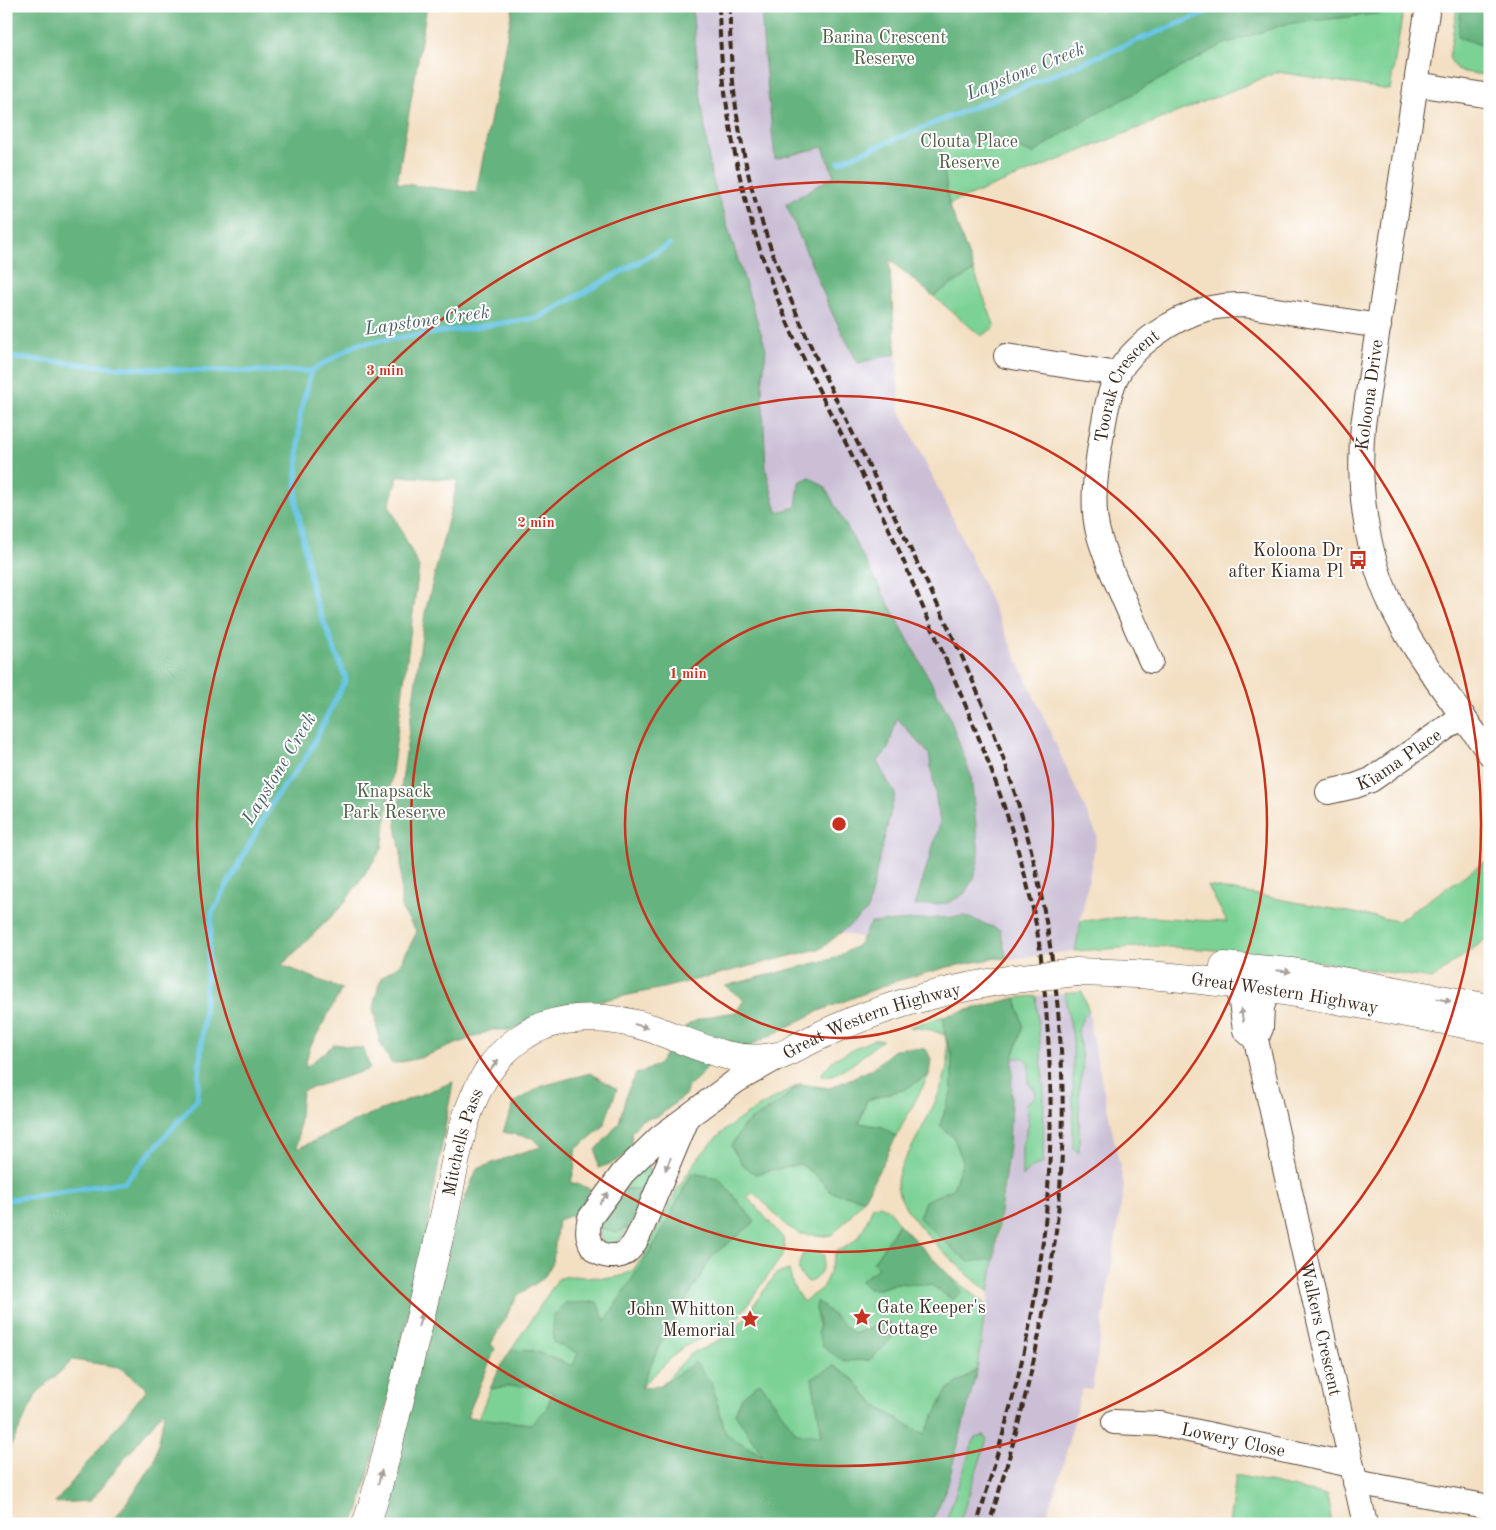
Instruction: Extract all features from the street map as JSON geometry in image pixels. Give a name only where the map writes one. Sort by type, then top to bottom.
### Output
[{"type":"main road","name":"Great Western Highway","points":[[780,1056],[830,1031],[890,1008],[958,988],[1013,979],[1077,972],[1169,965],[1214,965],[1268,990],[1340,1000],[1490,1029]]},
{"type":"main road","name":"Great Western Highway","points":[[1237,976],[1292,972],[1490,1008]]},
{"type":"main road","name":"Mitchells Pass","points":[[366,1524],[377,1492],[414,1347],[464,1129],[475,1096],[494,1064],[512,1046],[535,1029],[550,1023],[595,1018],[644,1026],[703,1050],[738,1059],[780,1056]]},
{"type":"street","name":"Koloona Drive","points":[[1428,6],[1363,425],[1361,452],[1362,498],[1369,538],[1379,574],[1395,614],[1417,650],[1490,754]]},
{"type":"street","points":[[1417,84],[1490,96]]},
{"type":"street","name":"Toorak Crescent","points":[[1151,661],[1105,554],[1097,530],[1095,514],[1098,460],[1106,411],[1118,374],[1130,357],[1166,327],[1189,315],[1208,309],[1244,306],[1378,326]]},
{"type":"street","points":[[1006,356],[1118,374]]},
{"type":"street","name":"Kiama Place","points":[[1328,792],[1371,780],[1463,716]]},
{"type":"street","name":"Walkers Crescent","points":[[1237,976],[1245,1030],[1256,1040],[1365,1524]]},
{"type":"street","name":"Walkers Crescent","points":[[1256,1040],[1261,1028],[1262,1007],[1268,990]]},
{"type":"street","name":"Great Western Highway","points":[[687,1119],[641,1230],[633,1244],[625,1253],[619,1256],[606,1256],[596,1251],[589,1242],[588,1226],[590,1218],[623,1173],[638,1157],[659,1138],[736,1082],[780,1056]]},
{"type":"street","name":"Lowery Close","points":[[1114,1422],[1161,1424],[1353,1473]]},
{"type":"street","points":[[1353,1473],[1490,1507]]},
{"type":"shaded area","points":[[669,6],[825,6],[889,259],[900,411],[958,529],[1097,835],[1075,951],[1007,959],[999,930],[877,942],[832,930],[688,305]]},
{"type":"shaded area","points":[[1082,991],[1091,1018],[1090,1026],[1124,1186],[1092,1390],[1082,1389],[1062,1469],[1044,1524],[931,1524],[947,1487],[977,1370],[999,1231],[1009,1145],[1013,1058],[1023,1026],[1016,998]]},
{"type":"green space","name":"Knapsack Park Reserve","points":[[6,6],[427,6],[397,183],[476,193],[513,6],[692,6],[700,91],[711,174],[766,349],[762,386],[766,470],[777,512],[796,507],[799,482],[810,477],[825,487],[948,713],[971,776],[979,856],[974,878],[964,894],[948,903],[915,906],[940,823],[929,754],[897,718],[888,749],[877,762],[895,794],[867,911],[822,948],[663,988],[545,1012],[512,1030],[492,1030],[420,1058],[392,1064],[380,1043],[373,1007],[381,978],[400,964],[417,932],[401,908],[401,852],[396,826],[425,613],[458,480],[398,476],[389,505],[419,567],[382,849],[342,906],[282,965],[342,989],[309,1049],[305,1068],[335,1044],[364,1049],[370,1069],[302,1091],[297,1149],[366,1116],[453,1082],[429,1218],[397,1365],[358,1513],[352,1524],[111,1524],[155,1460],[165,1409],[90,1501],[55,1503],[147,1389],[119,1367],[73,1360],[37,1393],[6,1456]]},
{"type":"green space","name":"Barina Crescent Reserve","points":[[761,6],[1394,6],[1393,12],[1286,24],[1224,44],[1071,128],[1033,154],[992,138],[941,148],[949,204],[974,271],[933,296],[889,259],[896,354],[858,363],[831,311],[786,204],[834,176],[823,147],[775,159]]},
{"type":"green space","name":"Clouta Place Reserve","points":[[825,6],[1404,6],[1390,90],[1278,72],[949,204],[995,327],[981,336],[889,259]]},
{"type":"green space","points":[[1457,6],[1490,6],[1490,76],[1458,71],[1449,58]]},
{"type":"green space","points":[[1461,6],[1490,6],[1490,44],[1481,45],[1458,37]]},
{"type":"green space","points":[[1490,858],[1490,936],[1432,979],[1296,958],[1204,949],[1151,946],[1075,951],[1081,921],[1137,916],[1227,922],[1208,886],[1398,921]]},
{"type":"green space","points":[[965,916],[1000,930],[1007,959],[997,958],[948,967],[896,981],[819,1011],[742,1050],[684,1028],[702,1018],[736,1012],[744,1000],[725,986],[835,958],[858,945],[871,923]]},
{"type":"green space","points":[[1082,991],[1089,1012],[1083,1017],[1078,1030],[1083,1069],[1079,1087],[1079,1153],[1073,1148],[1073,1038],[1064,993]]},
{"type":"green space","points":[[1036,996],[1044,1093],[1043,1163],[1030,1168],[1022,1177],[1022,1145],[1029,1124],[1026,1103],[1033,1099],[1036,1094],[1034,1088],[1028,1083],[1029,1064],[1024,1058],[1013,1058],[1023,1026],[1016,998]]},
{"type":"green space","points":[[1016,998],[1023,1026],[1013,1058],[1009,1145],[994,1259],[969,1262],[919,1218],[925,1201],[953,1189],[963,1161],[954,1138],[940,1125],[952,1090],[952,1055],[945,1035],[944,1016]]},
{"type":"green space","points":[[944,1016],[945,1035],[931,1030],[909,1027]]},
{"type":"green space","points":[[945,1035],[952,1055],[952,1090],[940,1125],[954,1138],[963,1161],[953,1189],[925,1201],[936,1226],[948,1245],[966,1256],[978,1259],[994,1259],[989,1292],[950,1258],[920,1226],[900,1196],[897,1184],[898,1174],[938,1096],[946,1073],[948,1052]]},
{"type":"green space","points":[[872,1040],[883,1040],[840,1072],[823,1077],[822,1073],[834,1059]]},
{"type":"green space","points":[[903,1048],[926,1049],[931,1059],[929,1075],[905,1089],[867,1100],[859,1123],[883,1127],[896,1137],[864,1199],[831,1192],[817,1176],[800,1164],[755,1174],[742,1164],[731,1146],[744,1125],[779,1103],[800,1084],[830,1088],[872,1069],[893,1051]]},
{"type":"green space","points":[[667,1051],[710,1063],[698,1078],[688,1086],[686,1094],[659,1116],[641,1120],[631,1133],[630,1147],[623,1157],[598,1168],[596,1150],[619,1123],[627,1092],[636,1074],[658,1064]]},
{"type":"green space","points":[[590,1073],[617,1089],[603,1127],[575,1150],[575,1166],[571,1182],[591,1189],[578,1213],[558,1220],[553,1262],[544,1278],[518,1295],[491,1344],[495,1349],[467,1417],[531,1424],[546,1410],[553,1393],[529,1386],[490,1389],[499,1369],[511,1350],[534,1351],[573,1366],[578,1353],[553,1342],[553,1317],[565,1303],[597,1302],[605,1321],[657,1240],[692,1173],[719,1178],[755,1222],[713,1255],[662,1340],[640,1388],[661,1386],[695,1362],[711,1382],[726,1434],[763,1456],[735,1413],[742,1397],[760,1382],[796,1433],[822,1435],[812,1378],[834,1366],[853,1379],[875,1405],[924,1435],[948,1389],[977,1370],[947,1487],[931,1524],[376,1524],[454,1225],[477,1169],[541,1147],[532,1138],[503,1132],[514,1103],[542,1086]]},
{"type":"green space","points":[[929,1075],[896,1137],[883,1127],[859,1124],[867,1100],[905,1089]]},
{"type":"green space","points":[[800,1084],[779,1103],[744,1125],[731,1146],[800,1164],[817,1176],[831,1192],[864,1199],[832,1235],[800,1234],[787,1226],[754,1193],[747,1196],[783,1238],[785,1247],[782,1256],[734,1324],[683,1347],[640,1388],[662,1340],[713,1255],[754,1222],[692,1173],[657,1240],[605,1322],[578,1353],[573,1366],[534,1351],[511,1350],[558,1279],[568,1276],[612,1278],[633,1270],[642,1258],[683,1181],[714,1140],[744,1116]]},
{"type":"green space","points":[[648,1165],[651,1170],[651,1178],[648,1189],[620,1189]]},
{"type":"green space","points":[[620,1189],[648,1189],[629,1227],[616,1233],[598,1227]]},
{"type":"green space","points":[[880,1205],[889,1210],[899,1224],[873,1263],[878,1267],[879,1289],[896,1283],[932,1285],[953,1300],[961,1292],[950,1276],[986,1305],[977,1370],[948,1389],[924,1435],[875,1405],[853,1379],[812,1378],[823,1435],[796,1433],[760,1383],[735,1413],[764,1457],[726,1434],[711,1382],[661,1386],[690,1354],[730,1334],[746,1317],[753,1321],[759,1315],[758,1311],[752,1307],[776,1274],[789,1270],[793,1286],[803,1302],[822,1288],[836,1251],[851,1244],[856,1239],[864,1228],[873,1206]],"holes":[[[817,1301],[854,1334],[885,1322],[895,1326],[824,1348],[818,1325]]]},
{"type":"green space","points":[[899,1224],[950,1276],[961,1292],[953,1300],[931,1285],[896,1283],[879,1289],[868,1289],[860,1281],[878,1268],[873,1263]]},
{"type":"green space","points":[[598,1227],[616,1233],[629,1227],[620,1240],[613,1245],[603,1243]]},
{"type":"green space","points":[[819,1252],[824,1255],[823,1263],[819,1275],[809,1282],[800,1273],[799,1263],[803,1254]]},
{"type":"green space","points":[[817,1301],[854,1334],[885,1322],[895,1326],[892,1338],[870,1360],[844,1361],[824,1348],[818,1333]]},
{"type":"green space","points":[[519,1384],[541,1387],[553,1392],[546,1410],[531,1424],[478,1419],[490,1389]]},
{"type":"green space","points":[[984,1435],[987,1439],[959,1524],[945,1524],[975,1437]]},
{"type":"green space","points":[[1236,1475],[1327,1495],[1332,1524],[1229,1524]]},
{"type":"waterway","name":"Lapstone Creek","points":[[839,162],[1222,6]]},
{"type":"waterway","name":"Lapstone Creek","points":[[6,1200],[125,1182],[197,1100],[212,913],[276,796],[306,758],[346,679],[313,594],[296,500],[300,415],[311,371],[357,344],[538,318],[669,245]]},
{"type":"waterway","points":[[6,357],[112,367],[208,371],[311,371]]},
{"type":"railway","points":[[719,6],[725,90],[731,131],[749,213],[761,253],[791,331],[895,542],[972,721],[1010,824],[1021,860],[1036,927],[1044,990],[1049,1055],[1051,1121],[1042,1251],[1032,1315],[1011,1405],[977,1524]]},
{"type":"railway","points":[[730,6],[735,102],[748,173],[765,232],[807,338],[972,679],[1000,749],[1023,821],[1033,858],[1048,934],[1058,1013],[1063,1093],[1063,1133],[1058,1213],[1040,1331],[1012,1448],[989,1524]]},
{"type":"place","name":"Koloona Dr after Kiama Pl","points":[[1358,560]]},
{"type":"place","name":"Gate Keeper's Cottage","points":[[862,1317]]},
{"type":"place","name":"John Whitton Memorial","points":[[750,1319]]}]
